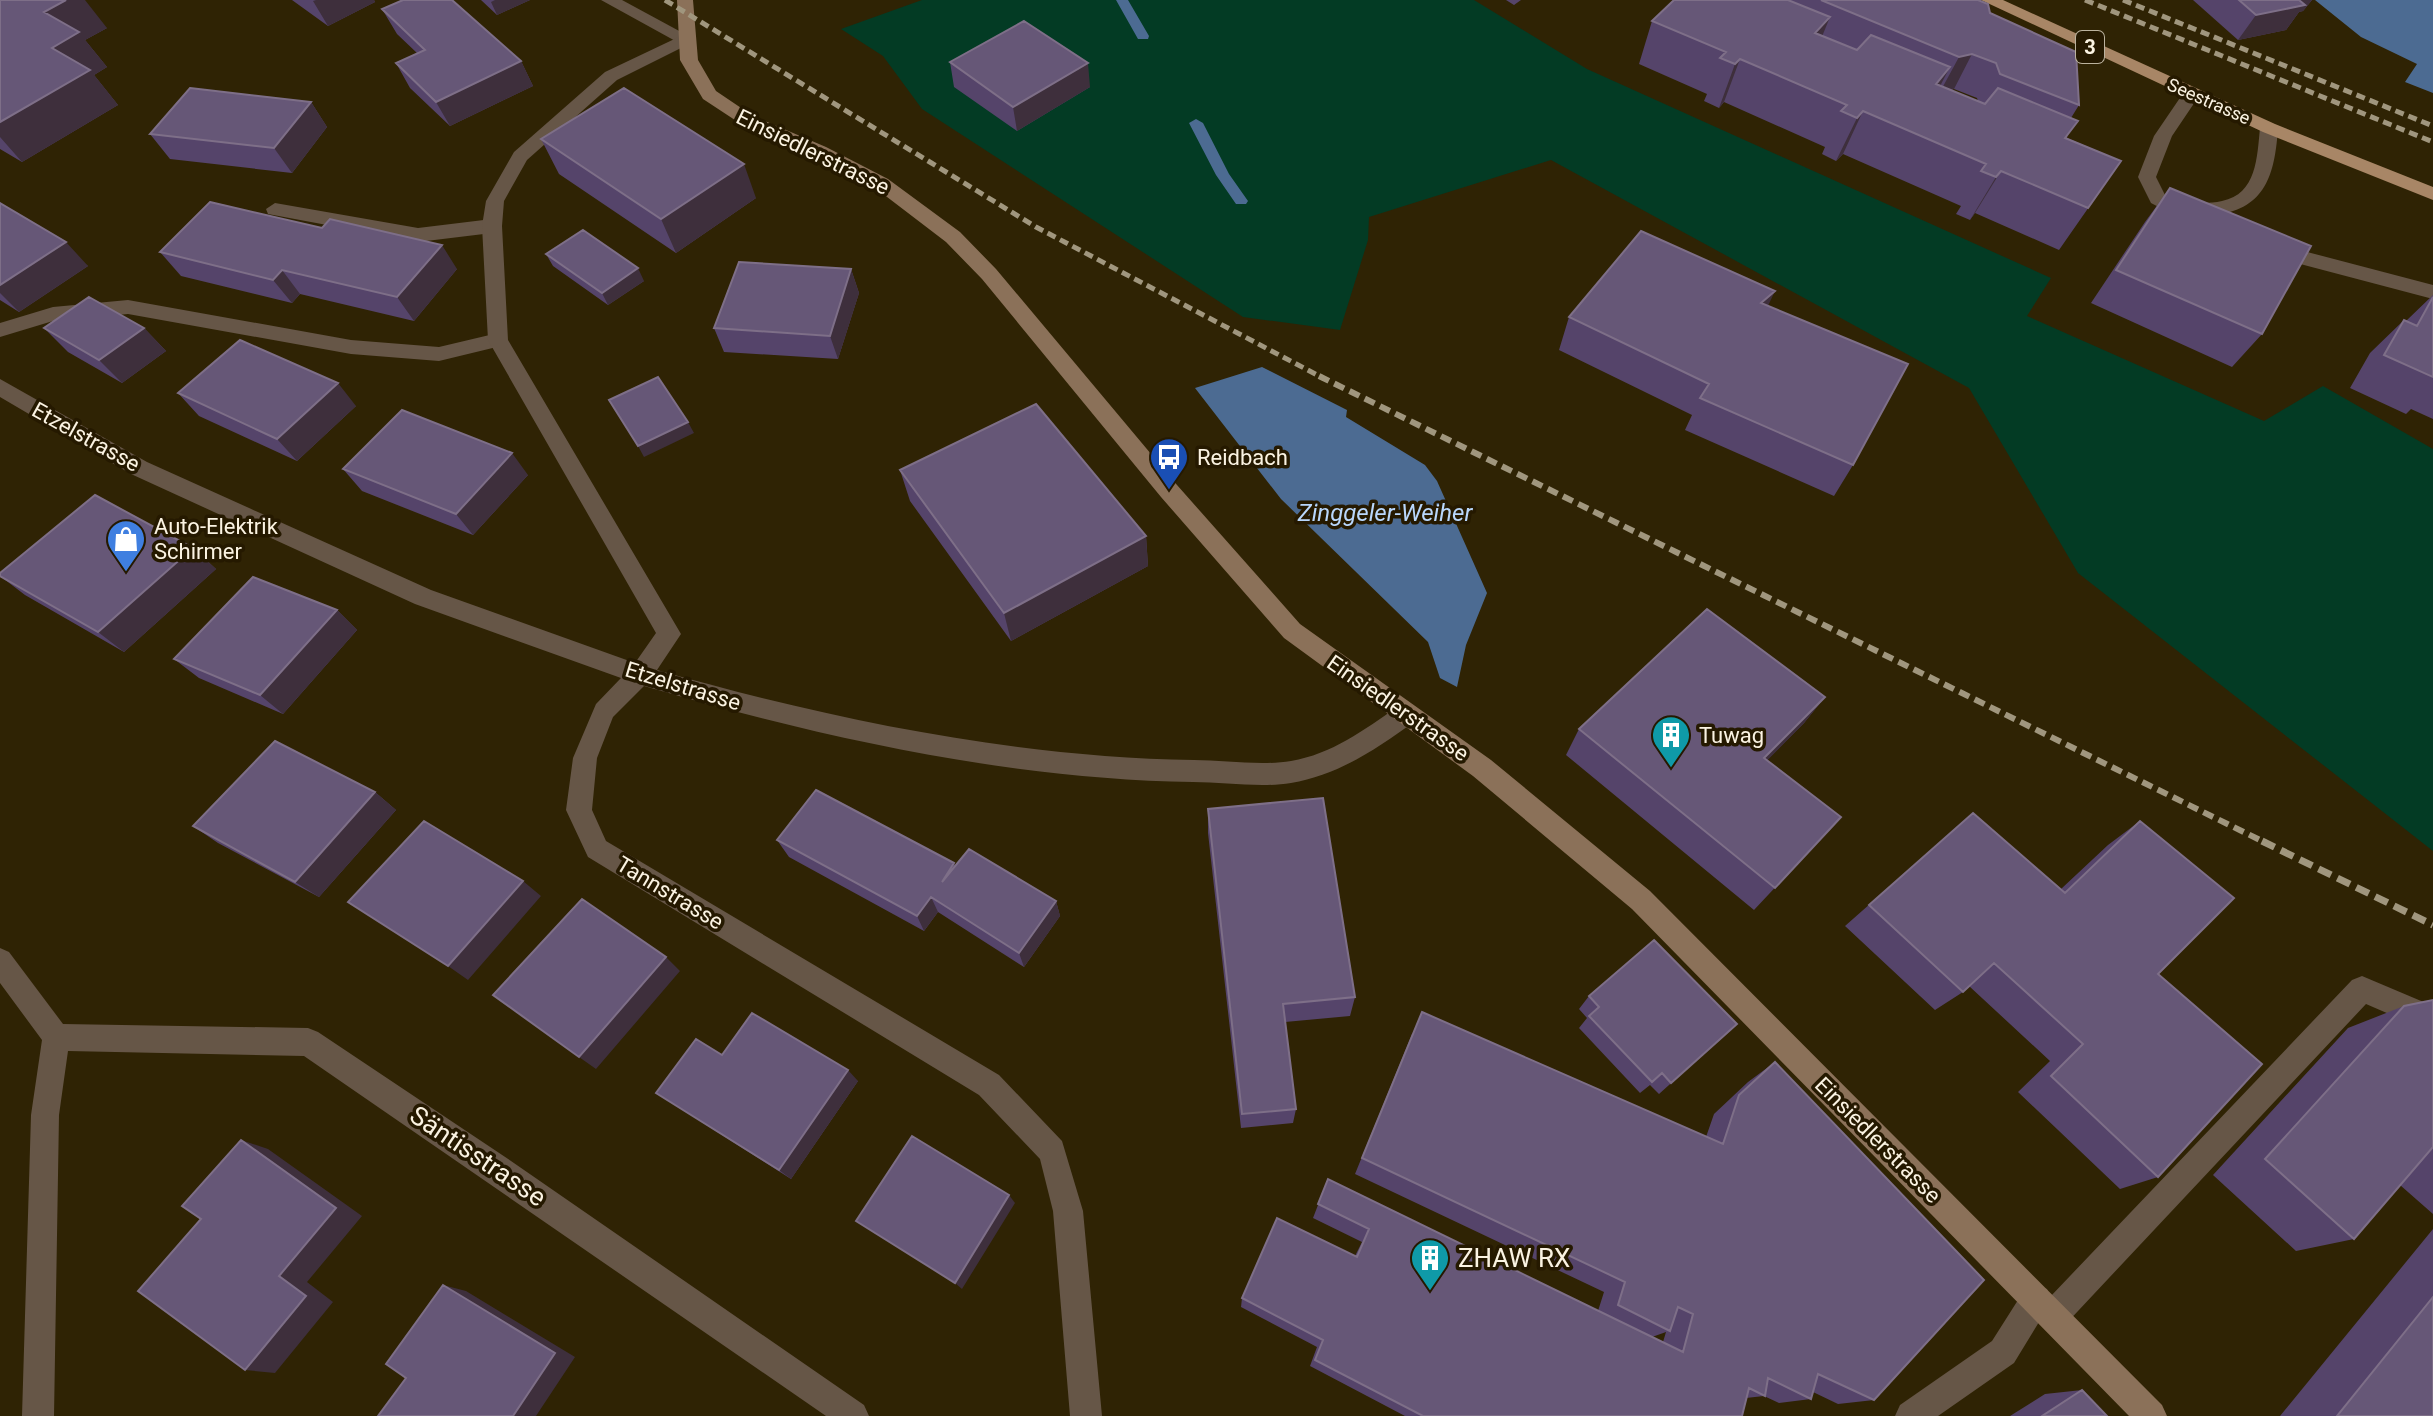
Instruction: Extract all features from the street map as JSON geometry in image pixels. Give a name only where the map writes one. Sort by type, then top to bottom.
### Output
[{"type":"main road","name":"Einsiedlerstrasse","points":[[685,0],[685,39],[695,76],[709,95],[727,109],[881,183],[953,237],[989,274],[1169,491],[1292,631],[1482,768],[1641,900],[2151,1416]]},
{"type":"main road","name":"Seestrasse","points":[[1989,0],[2269,128],[2433,194]]},
{"type":"street","points":[[609,0],[685,39]]},
{"type":"street","name":"Tannstrasse","points":[[685,39],[611,76],[520,156],[495,201],[492,226],[498,340],[669,634],[640,675],[604,711],[585,758],[579,810],[597,849],[989,1085],[1052,1151],[1068,1211],[1086,1416]]},
{"type":"street","points":[[2192,93],[2163,136],[2147,177],[2158,199],[2172,209],[2217,229]]},
{"type":"street","points":[[2172,209],[2235,207],[2255,192],[2266,161],[2269,128]]},
{"type":"street","points":[[275,209],[418,235],[492,226]]},
{"type":"street","points":[[2247,240],[2346,272],[2433,292]]},
{"type":"street","points":[[0,330],[53,314],[128,307],[351,347],[439,354],[498,340]]},
{"type":"street","name":"Etzelstrasse","points":[[4,395],[139,468],[423,597],[640,675],[762,710],[983,753],[1149,770],[1290,772],[1354,751],[1406,714]]},
{"type":"street","points":[[0,961],[56,1037],[45,1115],[38,1416]]},
{"type":"street","points":[[1911,1416],[2003,1352],[2362,989],[2433,1020]]},
{"type":"street","name":"Säntisstrasse","points":[[56,1037],[308,1042],[501,1171],[853,1416]]},
{"type":"green space","points":[[922,0],[1474,0],[1587,69],[2051,278],[2027,316],[2264,421],[2323,386],[2433,449],[2433,851],[2078,573],[1969,388],[1551,160],[1369,217],[1368,240],[1340,330],[1243,317],[922,109],[883,56],[841,29]]},
{"type":"water","points":[[2315,0],[2433,0],[2433,93],[2405,82],[2417,64],[2361,37]]},
{"type":"water","name":"Zinggeler-Weiher","points":[[1262,367],[1347,410],[1346,417],[1425,465],[1437,481],[1487,593],[1466,645],[1457,687],[1440,678],[1428,642],[1281,499],[1195,388]]},
{"type":"building","points":[[0,0],[66,0],[44,12],[79,32],[52,48],[90,70],[0,122]]},
{"type":"building","points":[[403,0],[452,0],[521,61],[436,102],[396,63],[425,50],[382,9]]},
{"type":"building","points":[[1674,0],[1788,0],[1830,17],[1815,33],[1857,50],[1871,35],[1950,67],[1936,84],[1985,104],[1998,88],[2078,121],[2065,138],[2121,161],[2088,208],[2001,171],[1996,177],[1981,171],[1986,164],[1863,111],[1857,118],[1841,111],[1847,105],[1740,59],[1735,64],[1720,58],[1726,52],[1652,21]]},
{"type":"building","points":[[1821,0],[1978,0],[1988,4],[1990,13],[2076,52],[2079,105],[2000,74],[1996,63],[1972,54],[1959,57]]},
{"type":"building","points":[[2239,0],[2299,0],[2305,5],[2256,15]]},
{"type":"building","points":[[1024,21],[1088,63],[1013,107],[950,62]]},
{"type":"building","points":[[190,88],[311,102],[274,148],[150,134]]},
{"type":"building","points":[[624,88],[744,164],[661,219],[541,139]]},
{"type":"building","points":[[2170,188],[2311,246],[2262,334],[2116,270]]},
{"type":"building","points":[[210,202],[322,228],[330,219],[442,245],[397,297],[282,270],[273,280],[160,252]]},
{"type":"building","points":[[0,203],[66,242],[0,285]]},
{"type":"building","points":[[583,230],[638,268],[602,293],[546,254]]},
{"type":"building","points":[[1641,231],[1775,291],[1761,303],[1908,364],[1853,465],[1700,398],[1709,384],[1569,317]]},
{"type":"building","points":[[739,262],[851,269],[830,336],[714,328]]},
{"type":"building","points":[[89,297],[144,328],[99,360],[44,328]]},
{"type":"building","points":[[2433,297],[2433,377],[2384,355],[2404,320],[2417,326]]},
{"type":"building","points":[[240,340],[338,383],[277,439],[178,393]]},
{"type":"building","points":[[658,377],[688,422],[638,446],[609,400]]},
{"type":"building","points":[[1036,404],[1146,536],[1004,613],[900,470]]},
{"type":"building","points":[[402,410],[512,453],[456,514],[343,469]]},
{"type":"building","points":[[95,495],[193,548],[98,632],[0,576]]},
{"type":"building","points":[[253,577],[337,610],[260,695],[174,659]]},
{"type":"building","name":"Tuwag","points":[[1707,609],[1825,697],[1764,758],[1841,817],[1775,888],[1579,729]]},
{"type":"building","points":[[275,741],[375,792],[295,882],[193,826]]},
{"type":"building","points":[[816,790],[954,863],[942,882],[969,849],[1056,901],[1019,953],[931,897],[917,916],[777,840]]},
{"type":"building","points":[[1323,798],[1355,997],[1283,1004],[1296,1109],[1242,1114],[1208,809]]},
{"type":"building","points":[[1973,813],[2065,893],[2140,821],[2234,898],[2158,974],[2262,1064],[2158,1177],[2051,1076],[2083,1044],[1994,963],[1963,992],[1869,905]]},
{"type":"building","points":[[424,821],[523,881],[448,966],[348,902]]},
{"type":"building","points":[[582,899],[666,957],[579,1057],[493,995]]},
{"type":"building","points":[[1654,940],[1737,1024],[1671,1083],[1662,1073],[1652,1082],[1589,1016],[1599,1007],[1589,996]]},
{"type":"building","points":[[2433,1000],[2433,1147],[2354,1239],[2265,1159],[2404,1006]]},
{"type":"building","points":[[1422,1012],[1723,1144],[1739,1095],[1775,1062],[1984,1280],[1874,1400],[1818,1374],[1811,1399],[1768,1378],[1765,1396],[1749,1388],[1742,1416],[1423,1416],[1315,1360],[1323,1340],[1242,1298],[1277,1218],[1357,1257],[1369,1229],[1318,1204],[1328,1179],[1683,1352],[1693,1314],[1678,1307],[1670,1331],[1618,1305],[1625,1282],[1362,1158]]},
{"type":"building","points":[[752,1013],[848,1070],[779,1170],[656,1093],[696,1039],[722,1055]]},
{"type":"building","points":[[912,1136],[1009,1195],[955,1283],[856,1221]]},
{"type":"building","points":[[241,1140],[336,1208],[279,1276],[306,1296],[245,1370],[138,1291],[201,1219],[182,1206]]},
{"type":"building","points":[[443,1285],[555,1353],[513,1416],[378,1416],[406,1378],[386,1364]]},
{"type":"building","points":[[2433,1297],[2433,1416],[2337,1416]]},
{"type":"building","points":[[2082,1390],[2107,1416],[2042,1416]]},
{"type":"waterway","points":[[1122,0],[1143,36]]},
{"type":"waterway","points":[[1196,123],[1223,175],[1241,201]]},
{"type":"railway","points":[[665,0],[1036,227],[1322,378]]},
{"type":"railway","points":[[2085,0],[2433,142]]},
{"type":"railway","points":[[2123,0],[2433,126]]},
{"type":"railway","points":[[1322,378],[2266,843]]},
{"type":"railway","points":[[2262,841],[2433,925]]},
{"type":"place","name":"Reidbach","points":[[1169,491]]},
{"type":"place","name":"Auto-Elektrik Schirmer","points":[[126,573]]},
{"type":"place","name":"Tuwag","points":[[1671,769]]},
{"type":"place","name":"ZHAW RX","points":[[1430,1292]]}]
